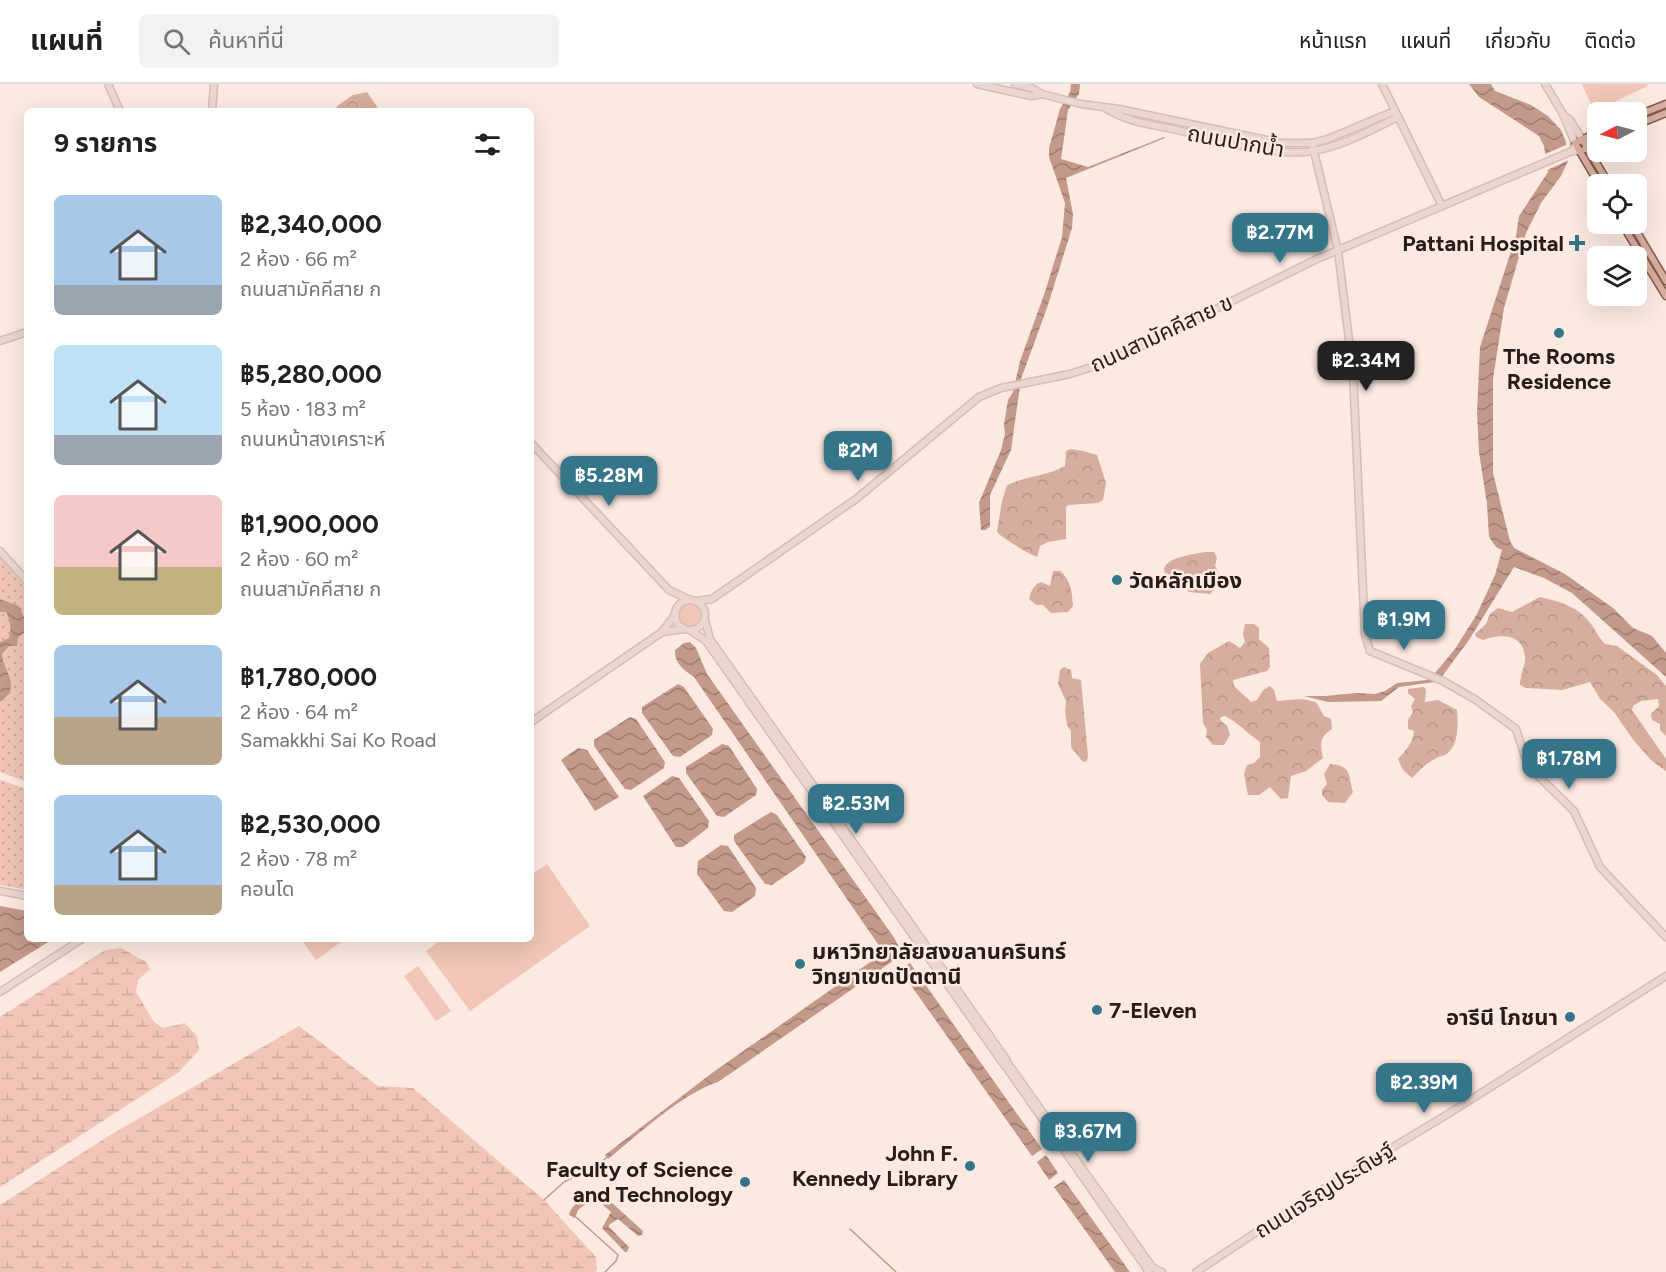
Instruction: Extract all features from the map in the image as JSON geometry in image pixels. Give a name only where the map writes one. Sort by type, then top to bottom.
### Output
[{"type":"main road","points":[[108,84],[119,108]]},
{"type":"main road","points":[[212,108],[214,84]]},
{"type":"main road","name":"ถนนปากน้ำ","points":[[977,84],[1031,96],[1042,94]]},
{"type":"main road","name":"ถนนปากน้ำ","points":[[1015,84],[1081,104],[1119,109],[1281,144],[1312,143],[1328,139],[1396,114]]},
{"type":"main road","points":[[1382,84],[1442,206]]},
{"type":"main road","points":[[1545,84],[1593,174]]},
{"type":"main road","points":[[1651,119],[1648,111],[1666,104]]},
{"type":"main road","name":"ถนนปากน้ำ","points":[[1106,109],[1117,116],[1280,152],[1314,151],[1344,142],[1396,114]]},
{"type":"main road","points":[[1647,121],[1666,113]]},
{"type":"main road","points":[[1563,114],[1570,120],[1582,139],[1587,147],[1580,151],[1571,151],[1575,143],[1582,139],[1587,137]]},
{"type":"main road","points":[[1312,143],[1338,251],[1353,372],[1365,634],[1370,651],[1443,681],[1476,700],[1516,729],[1528,766],[1574,811],[1600,867],[1666,937]]},
{"type":"main road","name":"ถนนสามัคคีสาย ข","points":[[697,601],[712,599],[856,499],[979,397],[1010,386],[1070,374],[1113,360],[1255,289],[1338,251],[1571,151]]},
{"type":"main road","points":[[1638,234],[1666,281]]},
{"type":"main road","points":[[1638,246],[1644,243]]},
{"type":"main road","points":[[1655,262],[1648,266],[1666,296]]},
{"type":"main road","points":[[0,341],[24,333]]},
{"type":"main road","points":[[534,445],[669,590],[697,601],[703,607],[710,639],[791,752],[1149,1272]]},
{"type":"main road","points":[[0,551],[24,578]]},
{"type":"main road","points":[[669,590],[677,623],[706,641],[1153,1268],[1162,1272]]},
{"type":"main road","points":[[534,720],[662,632],[681,603],[688,599]]},
{"type":"main road","points":[[662,632],[699,627],[712,599]]},
{"type":"main road","points":[[0,891],[24,895]]},
{"type":"main road","points":[[0,992],[77,942]]},
{"type":"main road","name":"ถนนเจริญประดิษฐ์","points":[[1196,1272],[1305,1200],[1666,976]]},
{"type":"green space","points":[[1582,84],[1647,84],[1648,86],[1613,102],[1590,102]]},
{"type":"green space","points":[[367,92],[378,108],[337,108],[353,95]]},
{"type":"green space","points":[[1071,449],[1097,455],[1106,483],[1103,500],[1098,503],[1066,507],[1066,539],[1040,546],[1037,557],[1016,546],[997,532],[1007,485],[1065,466],[1066,451]]},
{"type":"green space","points":[[1214,552],[1217,558],[1215,566],[1220,584],[1210,594],[1189,592],[1177,577],[1172,583],[1166,582],[1164,568],[1167,564],[1182,557]]},
{"type":"green space","points":[[0,554],[24,580],[24,781],[0,772]]},
{"type":"green space","points":[[1053,571],[1060,571],[1069,582],[1073,606],[1068,612],[1051,613],[1043,605],[1036,605],[1029,599],[1038,583],[1050,586]]},
{"type":"green space","points":[[1540,597],[1561,603],[1580,613],[1605,644],[1617,646],[1657,675],[1666,686],[1666,736],[1660,730],[1660,724],[1652,720],[1651,714],[1659,706],[1658,699],[1641,701],[1633,706],[1632,710],[1666,759],[1666,771],[1652,761],[1634,741],[1614,712],[1600,699],[1590,682],[1562,690],[1526,688],[1520,685],[1525,656],[1520,643],[1503,636],[1483,640],[1476,637],[1475,634],[1486,624],[1490,614],[1498,608],[1512,612]]},
{"type":"green space","points":[[690,603],[698,607],[702,615],[698,623],[690,627],[682,623],[678,615],[682,607]]},
{"type":"green space","points":[[1245,624],[1254,624],[1259,628],[1259,639],[1269,648],[1270,667],[1267,671],[1233,680],[1234,686],[1251,702],[1257,700],[1263,690],[1270,686],[1274,690],[1277,701],[1302,699],[1316,702],[1324,716],[1331,719],[1332,729],[1325,735],[1322,742],[1323,758],[1306,771],[1291,776],[1288,798],[1281,799],[1270,787],[1259,795],[1248,795],[1244,774],[1247,765],[1254,763],[1260,757],[1260,742],[1235,722],[1225,716],[1221,717],[1220,720],[1227,726],[1230,735],[1224,745],[1213,745],[1206,737],[1207,730],[1203,723],[1200,664],[1208,653],[1229,641],[1240,648],[1245,642],[1243,634]]},
{"type":"green space","points":[[1064,667],[1071,670],[1072,678],[1081,680],[1088,756],[1087,761],[1083,762],[1071,747],[1071,731],[1067,725],[1065,711],[1066,701],[1058,684],[1060,670]]},
{"type":"green space","points":[[1424,687],[1425,702],[1438,700],[1457,710],[1457,733],[1452,749],[1448,753],[1423,767],[1412,778],[1403,770],[1398,759],[1411,743],[1414,731],[1408,729],[1408,720],[1413,712],[1411,706],[1415,699],[1408,693],[1408,689]]},
{"type":"green space","points":[[1330,764],[1342,767],[1348,772],[1353,792],[1345,803],[1328,802],[1322,795],[1322,790],[1327,784],[1324,774]]},
{"type":"green space","points":[[0,780],[24,788],[24,889],[0,885]]},
{"type":"green space","points":[[547,864],[590,926],[470,1011],[426,951],[438,942],[534,942],[534,873]]},
{"type":"green space","points":[[303,942],[341,942],[316,960]]},
{"type":"green space","points":[[121,948],[146,962],[150,969],[138,980],[136,992],[154,1022],[163,1028],[185,1023],[197,1036],[199,1050],[179,1072],[0,1187],[0,1017],[105,950]]},
{"type":"green space","points":[[418,966],[451,1011],[436,1021],[404,976]]},
{"type":"green space","points":[[299,1026],[378,1086],[413,1088],[544,1200],[596,1257],[597,1270],[595,1272],[0,1272],[0,1205],[112,1134]]},
{"type":"water","points":[[1071,84],[1080,84],[1079,94],[1068,110],[1061,159],[1088,167],[1165,138],[1066,178],[1073,214],[1072,228],[1047,308],[1021,379],[1011,450],[990,495],[990,526],[986,530],[981,530],[979,503],[1001,450],[1008,400],[1013,392],[1020,361],[1062,237],[1065,203],[1049,157],[1049,148],[1060,109],[1070,92]]},
{"type":"water","points":[[1469,84],[1491,84],[1495,91],[1531,105],[1548,116],[1561,130],[1566,142],[1568,161],[1561,176],[1541,203],[1526,233],[1504,308],[1493,379],[1493,473],[1510,541],[1514,548],[1565,574],[1613,608],[1633,628],[1652,636],[1666,653],[1666,677],[1572,593],[1544,578],[1514,567],[1469,640],[1443,675],[1435,682],[1399,687],[1381,701],[1328,702],[1304,696],[1375,694],[1397,683],[1427,680],[1455,649],[1477,614],[1495,575],[1502,550],[1496,547],[1489,537],[1487,504],[1479,452],[1477,413],[1480,347],[1516,236],[1519,216],[1548,172],[1544,146],[1539,136],[1479,97]]},
{"type":"water","points":[[0,599],[19,606],[24,617],[24,633],[18,637],[17,646],[9,646],[2,654],[11,685],[7,696],[0,702],[0,642],[9,638],[10,628],[6,612],[0,612]]},
{"type":"water","points":[[690,642],[696,648],[707,674],[893,936],[903,954],[718,1082],[675,1105],[608,1159],[605,1155],[712,1073],[886,951],[880,947],[694,677],[678,662],[675,650],[684,643]]},
{"type":"water","points":[[678,684],[684,687],[713,729],[712,735],[680,757],[673,756],[642,713],[642,707]]},
{"type":"water","points":[[630,717],[636,719],[665,762],[664,768],[631,790],[625,789],[594,746],[594,740]]},
{"type":"water","points":[[722,744],[729,746],[757,789],[756,795],[724,817],[717,816],[686,773],[686,767]]},
{"type":"water","points":[[578,748],[587,750],[619,797],[595,811],[561,760]]},
{"type":"water","points":[[672,776],[679,778],[709,821],[708,828],[683,847],[676,847],[643,796]]},
{"type":"water","points":[[771,812],[777,815],[806,857],[804,863],[772,885],[765,884],[734,841],[734,835]]},
{"type":"water","points":[[721,845],[728,846],[756,888],[755,896],[732,912],[724,911],[697,874],[698,861]]},
{"type":"water","points":[[0,906],[24,910],[24,942],[48,942],[0,972]]},
{"type":"water","points":[[910,963],[1042,1149],[1032,1156],[900,970]]},
{"type":"water","points":[[1046,1155],[1058,1173],[1049,1180],[1037,1162]]},
{"type":"water","points":[[1064,1180],[1130,1272],[1115,1272],[1054,1187]]},
{"type":"water","points":[[597,1192],[601,1193],[643,1231],[642,1235],[638,1236],[618,1219],[609,1225],[629,1247],[627,1252],[602,1228],[611,1212],[596,1199],[593,1198],[578,1210],[575,1218],[569,1215],[580,1201]]},
{"type":"pier","points":[[1568,144],[1571,159],[1545,171],[1543,155]]},
{"type":"waterway","points":[[544,1200],[564,1182],[601,1163],[607,1157]]},
{"type":"waterway","points":[[576,1217],[618,1255],[616,1261],[605,1272]]},
{"type":"waterway","points":[[850,1229],[896,1272]]},
{"type":"place","name":"Pattani Hospital","points":[[1577,243]]},
{"type":"place","name":"The Rooms Residence","points":[[1559,333]]},
{"type":"place","name":"วัดหลักเมือง","points":[[1117,580]]},
{"type":"place","name":"มหาวิทยาลัยสงขลานครินทร์ วิทยาเขตปัตตานี","points":[[800,964]]},
{"type":"place","name":"7-Eleven","points":[[1097,1010]]},
{"type":"place","name":"อารีนี โภชนา","points":[[1570,1017]]},
{"type":"place","name":"John F. Kennedy Library","points":[[970,1166]]},
{"type":"place","name":"Faculty of Science and Technology","points":[[745,1182]]}]
